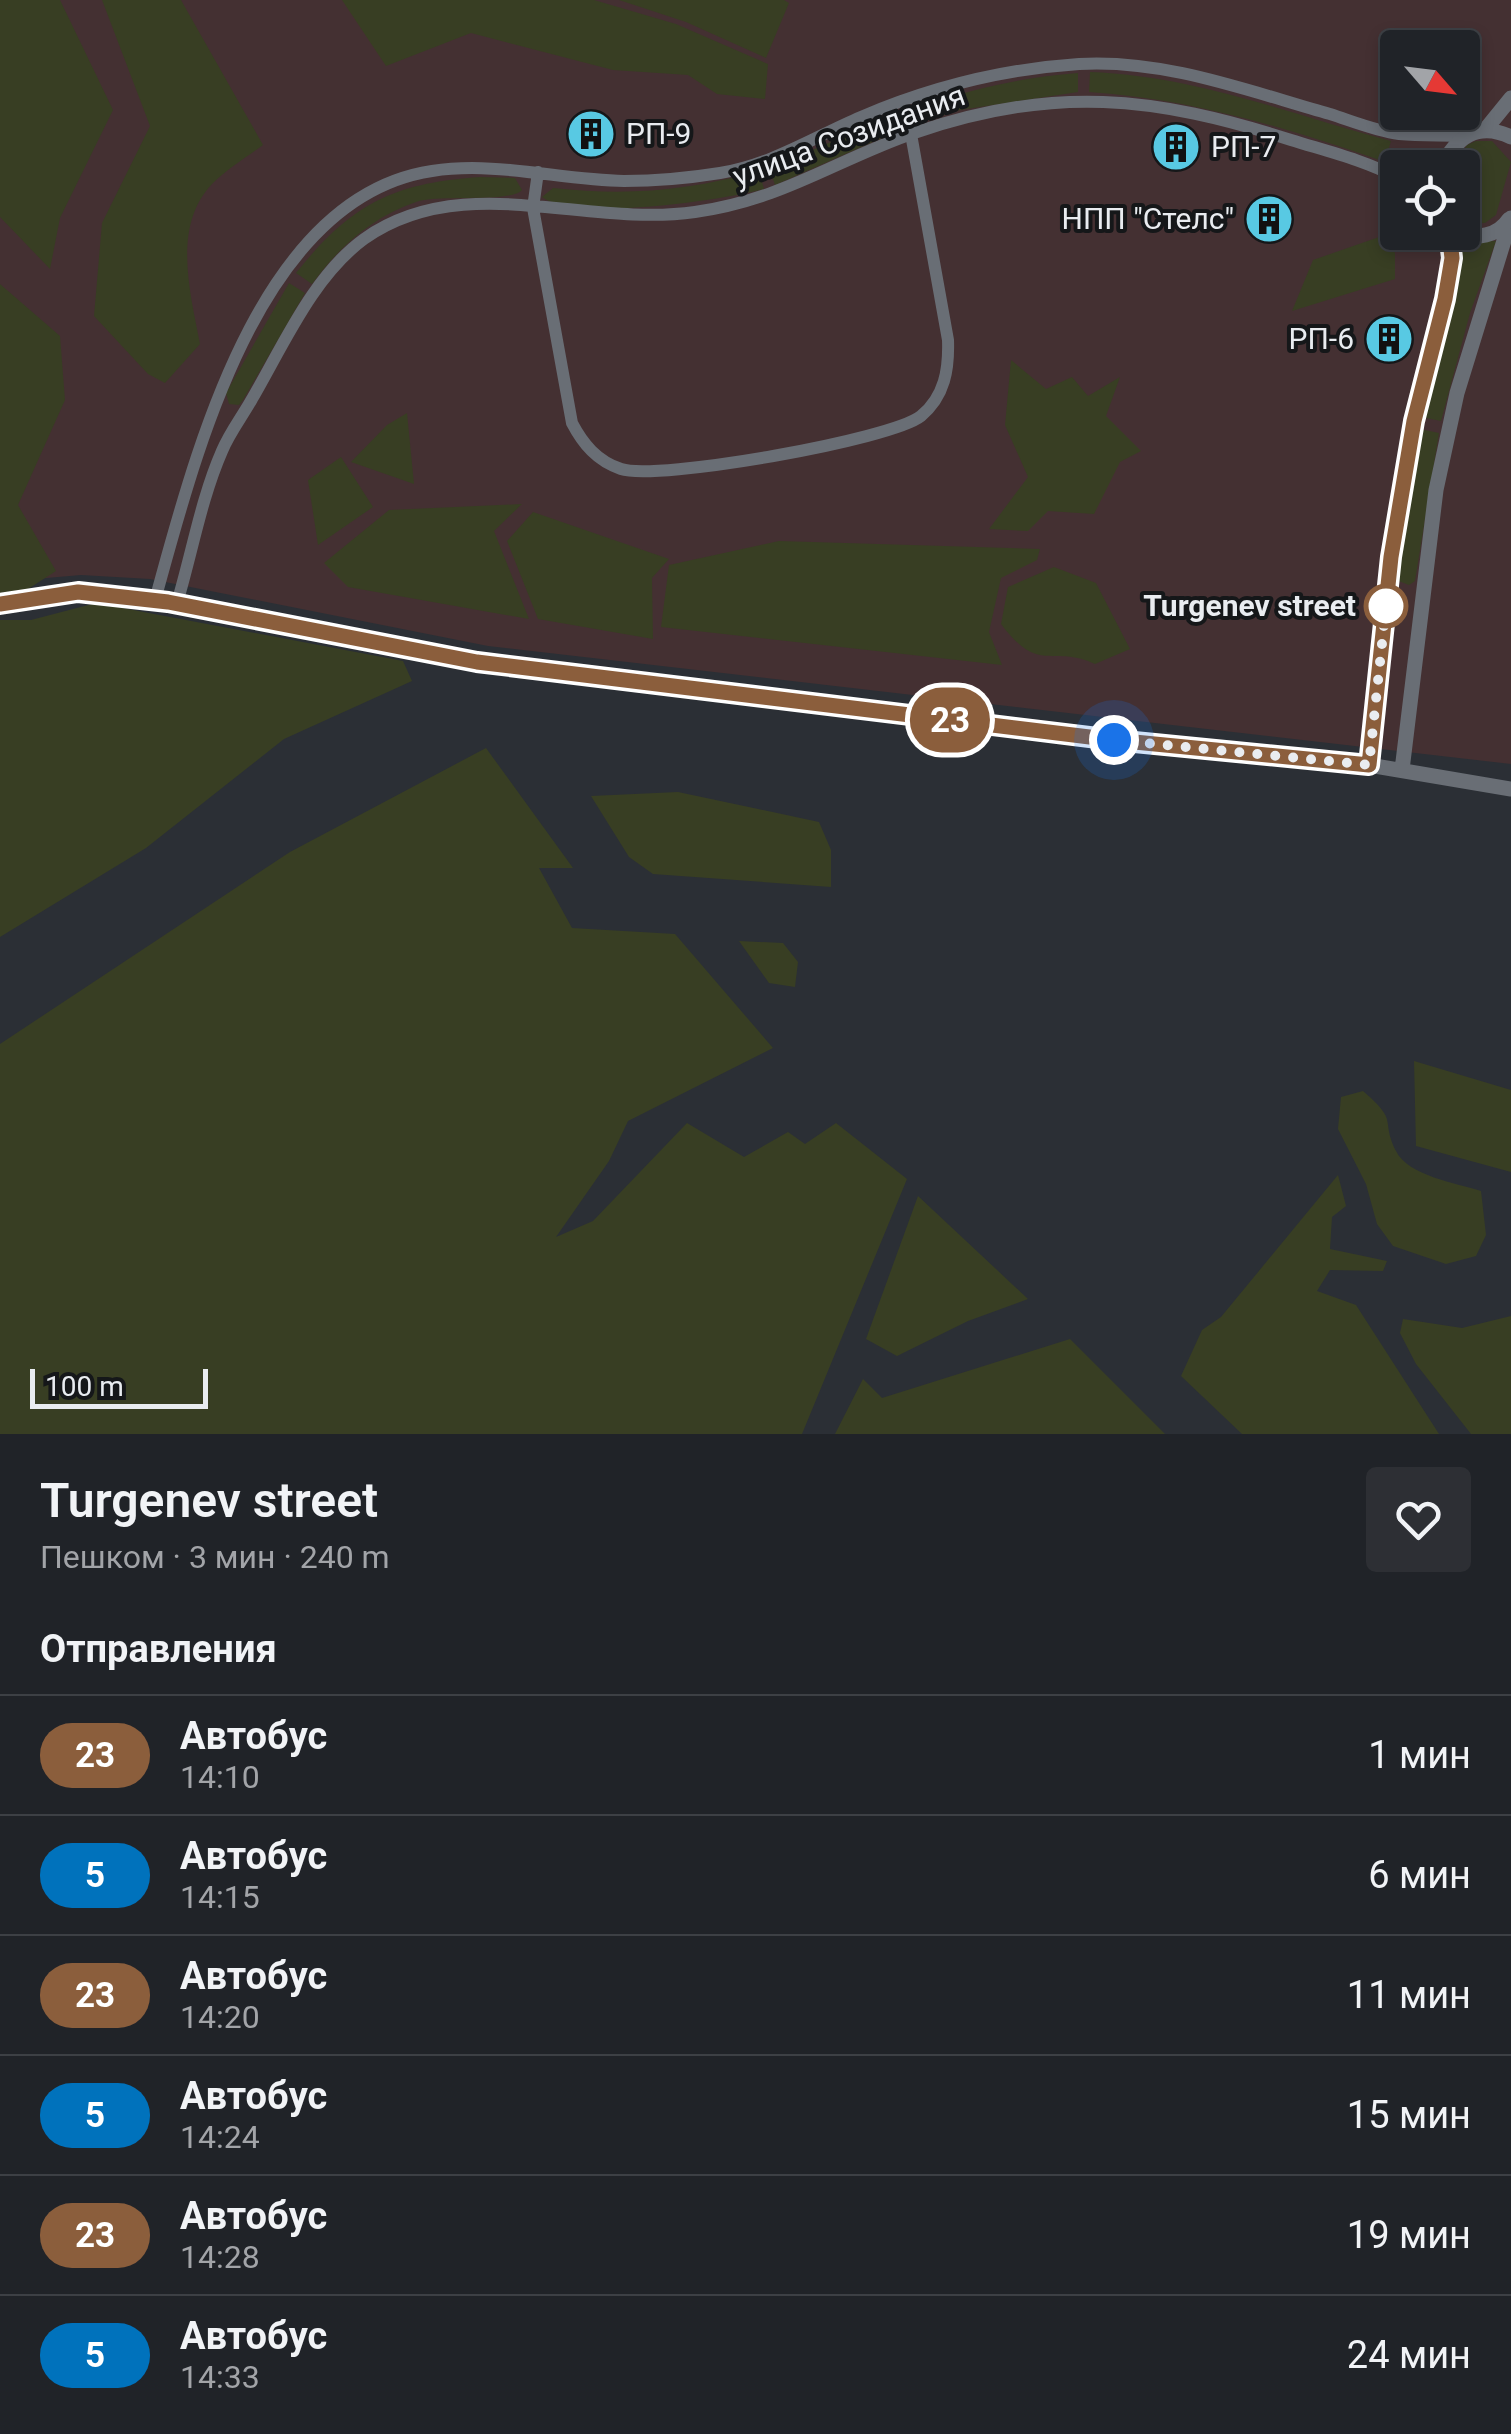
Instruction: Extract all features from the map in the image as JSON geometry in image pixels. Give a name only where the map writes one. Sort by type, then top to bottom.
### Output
[{"type":"street","name":"улица Созидания","points":[[155,600],[215,397],[286,272],[334,218],[378,189],[432,171],[538,172],[623,181],[723,172],[763,163],[859,118],[949,85],[1021,69],[1084,64],[1152,68],[1223,82],[1396,134],[1463,136]]},
{"type":"street","points":[[1486,130],[1511,98]]},
{"type":"street","name":"улица Созидания","points":[[177,603],[220,454],[315,293],[359,243],[396,220],[442,205],[648,215],[734,206],[772,196],[911,134],[1026,104],[1085,100],[1149,104],[1222,118],[1380,172]]},
{"type":"street","points":[[1453,150],[1463,136],[1486,130],[1511,136]]},
{"type":"street","points":[[538,172],[534,208],[568,409],[578,436],[597,457],[621,469],[654,474],[878,436],[922,416],[938,396],[948,363],[911,134]]},
{"type":"street","points":[[1480,236],[1495,232],[1511,217]]},
{"type":"street","points":[[1402,770],[1418,626],[1449,429],[1511,217]]},
{"type":"street","points":[[1369,765],[1404,470],[1450,272],[1449,250]]},
{"type":"street","points":[[215,397],[219,408],[228,414],[247,410]]},
{"type":"street","points":[[0,604],[78,592],[155,600],[477,662],[1114,740],[1369,765],[1511,788]]},
{"type":"street","points":[[1385,623],[1418,626]]},
{"type":"shaded area","points":[[0,0],[1511,0],[1511,764],[488,646],[150,579],[81,575],[0,582]]},
{"type":"green space","points":[[0,0],[60,0],[113,110],[60,218],[50,269],[0,217]]},
{"type":"green space","points":[[102,0],[181,0],[263,145],[212,184],[192,219],[187,260],[200,344],[165,383],[148,374],[94,316],[102,223],[150,126]]},
{"type":"green space","points":[[342,0],[594,0],[676,24],[768,64],[765,99],[717,94],[688,75],[613,70],[471,33],[386,66]]},
{"type":"green space","points":[[619,0],[789,3],[766,58],[686,22]]},
{"type":"green space","points":[[1090,72],[1168,81],[1391,141],[1388,150],[1380,150],[1380,160],[1202,108],[1089,92]]},
{"type":"green space","points":[[1078,73],[1078,92],[960,110],[909,126],[775,185],[769,168],[957,95],[995,85]]},
{"type":"green space","points":[[1492,141],[1511,162],[1496,215],[1485,223],[1480,223],[1480,150],[1464,150],[1467,145]]},
{"type":"green space","points":[[759,171],[764,189],[685,203],[586,208],[542,197],[553,188],[657,190]]},
{"type":"green space","points":[[480,177],[515,178],[522,190],[504,196],[416,202],[385,216],[358,235],[312,284],[296,273],[336,230],[376,201],[422,185]]},
{"type":"green space","points":[[1380,237],[1380,250],[1395,253],[1395,279],[1292,311],[1313,260]]},
{"type":"green space","points":[[1480,241],[1496,241],[1470,313],[1441,421],[1421,417],[1458,284],[1459,250],[1480,250]]},
{"type":"green space","points":[[289,283],[305,293],[243,400],[239,405],[229,404],[226,393]]},
{"type":"green space","points":[[0,284],[60,336],[65,400],[18,505],[56,571],[28,589],[0,593]]},
{"type":"green space","points":[[1011,360],[1046,389],[1072,377],[1088,396],[1120,377],[1106,416],[1141,451],[1120,462],[1094,514],[1048,511],[1028,531],[989,529],[1028,477],[1005,425]]},
{"type":"green space","points":[[407,413],[414,484],[351,462],[387,425]]},
{"type":"green space","points":[[1420,429],[1439,433],[1415,581],[1409,585],[1396,580]]},
{"type":"green space","points":[[341,457],[373,507],[318,545],[308,480]]},
{"type":"green space","points":[[522,504],[494,531],[529,619],[348,587],[324,563],[389,510]]},
{"type":"green space","points":[[533,512],[669,559],[652,578],[653,639],[538,619],[507,541]]},
{"type":"green space","points":[[779,541],[1040,549],[1037,560],[1001,578],[989,632],[1002,665],[661,627],[669,565]]},
{"type":"green space","points":[[1054,567],[1096,583],[1130,649],[1095,664],[1036,654],[1014,640],[1001,624],[1008,587]]},
{"type":"green space","points":[[96,603],[403,661],[412,681],[284,739],[146,848],[0,937],[0,620],[31,620]]},
{"type":"green space","points":[[486,748],[573,868],[539,868],[572,928],[675,934],[773,1048],[628,1121],[609,1161],[556,1237],[593,1221],[687,1123],[744,1157],[788,1132],[805,1144],[836,1123],[907,1179],[802,1434],[0,1434],[0,1044],[290,852]]},
{"type":"green space","points":[[678,792],[819,822],[831,850],[831,887],[653,874],[629,857],[591,796]]},
{"type":"green space","points":[[739,941],[783,943],[798,962],[795,987],[769,983]]},
{"type":"green space","points":[[1414,1061],[1511,1090],[1511,1172],[1416,1146]]},
{"type":"green space","points":[[1363,1091],[1385,1115],[1402,1160],[1422,1173],[1481,1191],[1486,1235],[1476,1256],[1446,1264],[1393,1246],[1377,1224],[1366,1184],[1338,1129],[1341,1097]]},
{"type":"green space","points":[[1338,1175],[1346,1206],[1332,1217],[1330,1249],[1387,1261],[1383,1271],[1330,1270],[1317,1291],[1356,1305],[1439,1434],[1242,1434],[1181,1376],[1202,1330],[1221,1317]]},
{"type":"green space","points":[[918,1196],[1028,1299],[968,1321],[897,1356],[866,1339]]},
{"type":"green space","points":[[1511,1316],[1511,1434],[1471,1434],[1416,1364],[1400,1333],[1403,1319],[1462,1328]]},
{"type":"green space","points":[[1070,1339],[1165,1434],[835,1434],[863,1379],[882,1398]]},
{"type":"bus line","name":"23","points":[[0,604],[78,592],[168,602],[477,662],[1114,740],[1369,765],[1404,470],[1424,373],[1445,299],[1451,250]]},
{"type":"place","name":"РП-9","points":[[591,134]]},
{"type":"place","name":"РП-7","points":[[1176,147]]},
{"type":"place","name":"НПП \"Стелс\"","points":[[1269,219]]},
{"type":"place","name":"РП-6","points":[[1389,339]]},
{"type":"place","name":"Turgenev street","points":[[1386,606]]},
{"type":"route","points":[[1114,740],[1369,765],[1386,606]]}]
